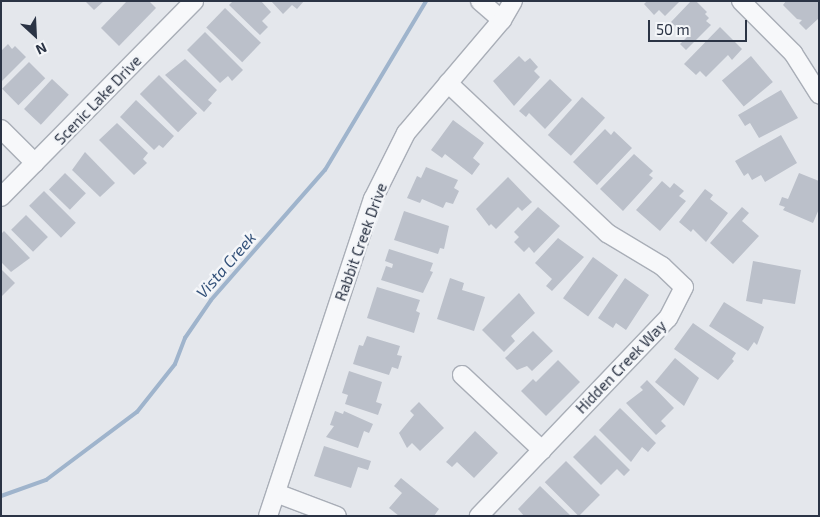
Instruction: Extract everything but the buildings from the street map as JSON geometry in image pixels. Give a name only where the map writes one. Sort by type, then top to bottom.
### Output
[{"type":"street","points":[[480,1],[502,20]]},
{"type":"street","name":"Rabbit Creek Drive","points":[[268,516],[374,199],[406,134],[502,20],[513,1]]},
{"type":"street","points":[[741,1],[793,53],[819,94]]},
{"type":"street","name":"Scenic Lake Drive","points":[[1,197],[191,2]]},
{"type":"street","name":"Hidden Creek Way","points":[[448,84],[607,233],[662,266],[684,287],[668,318],[479,516]]},
{"type":"street","points":[[1,129],[35,163]]},
{"type":"street","points":[[462,375],[542,450]]},
{"type":"street","points":[[276,493],[337,516]]},
{"type":"waterway","name":"Vista Creek","points":[[1,496],[46,480],[137,412],[175,364],[185,338],[211,300],[325,170],[426,1]]}]
